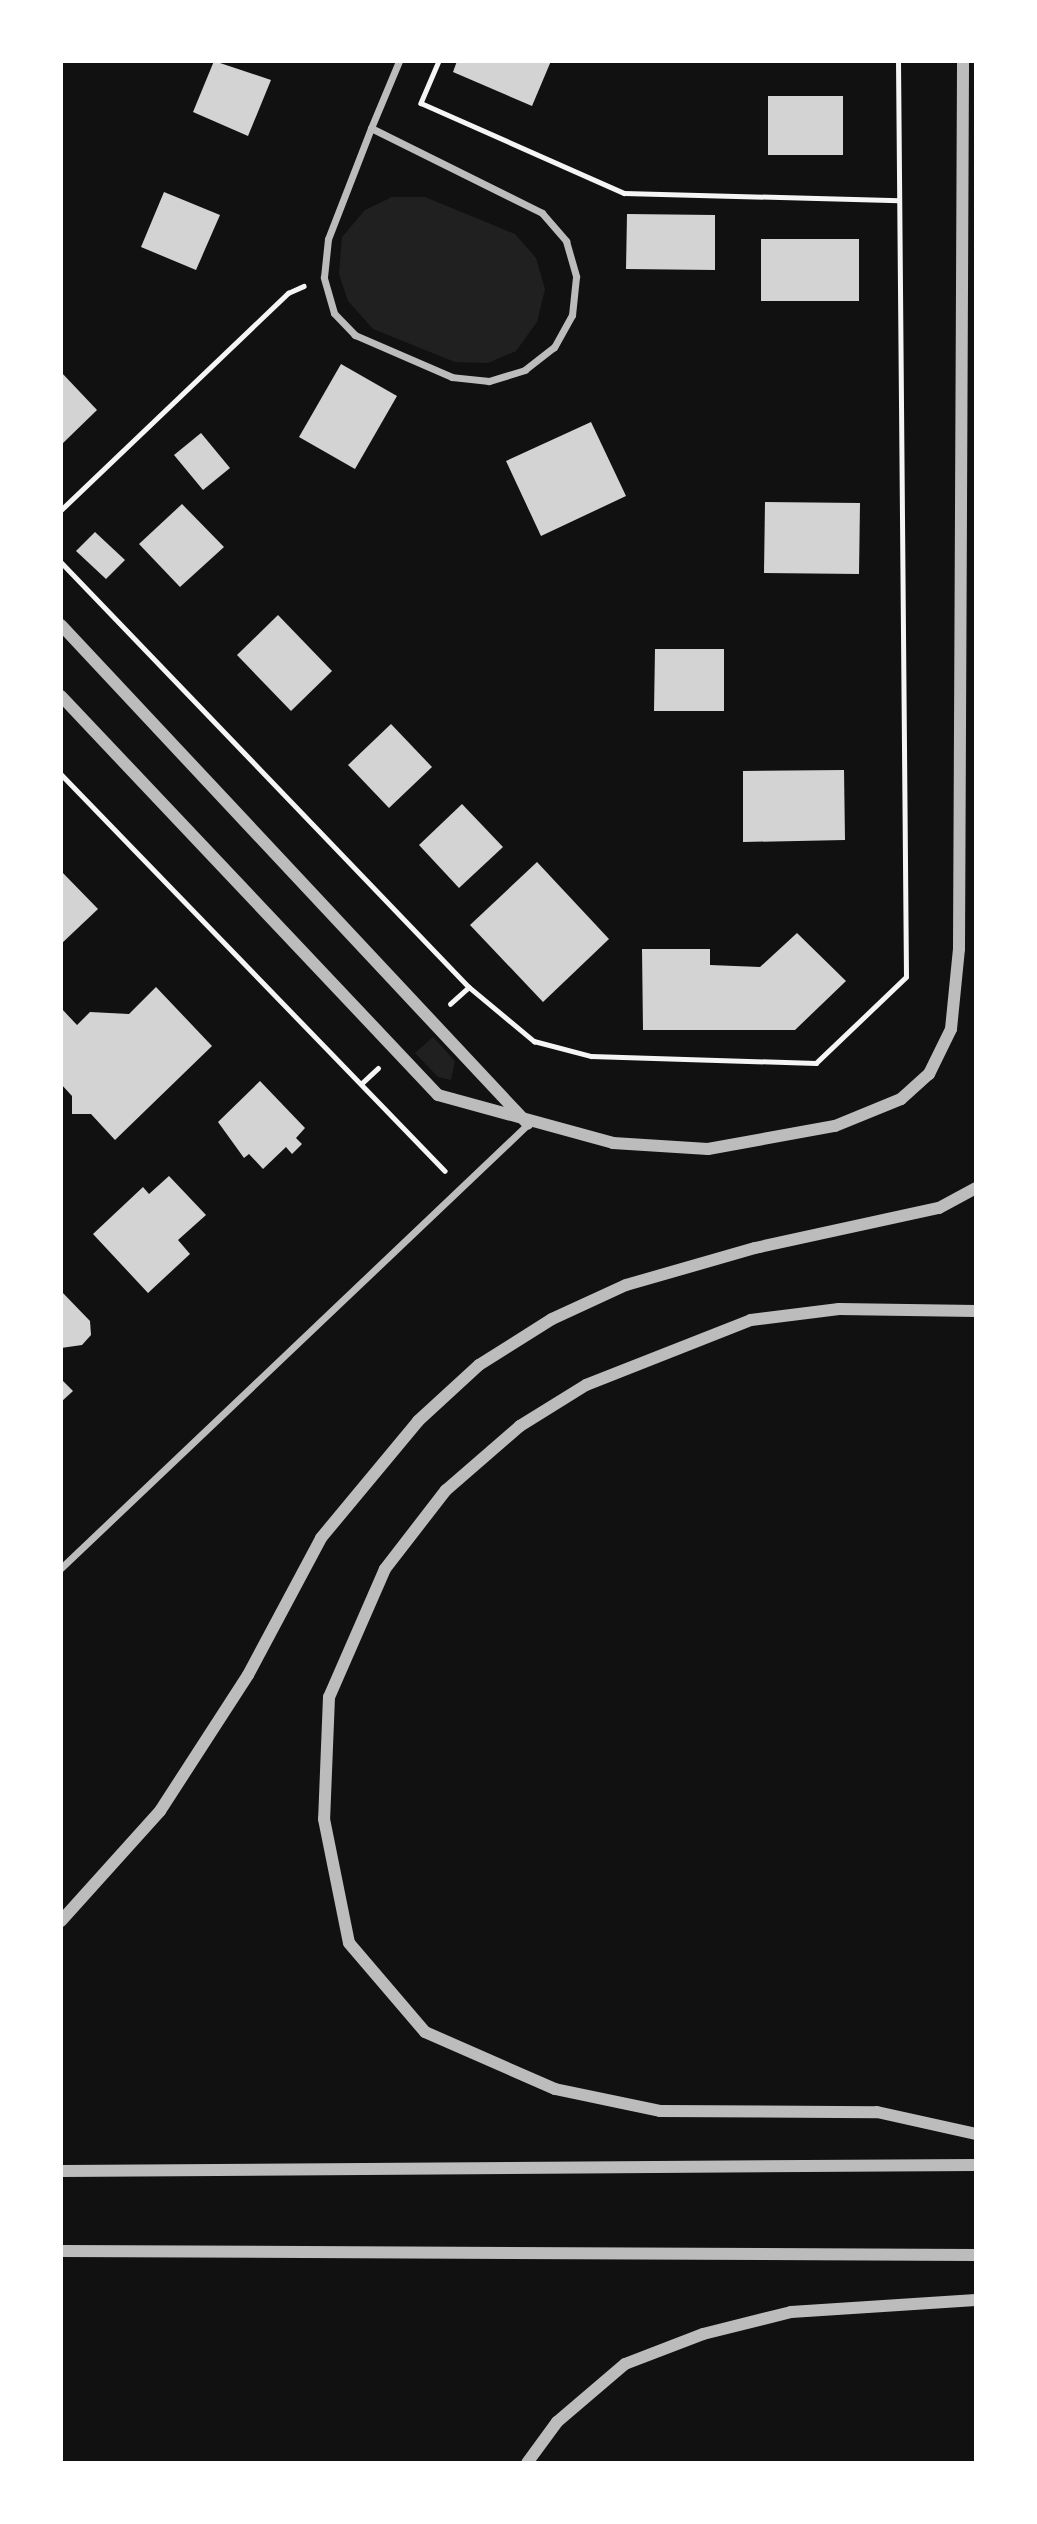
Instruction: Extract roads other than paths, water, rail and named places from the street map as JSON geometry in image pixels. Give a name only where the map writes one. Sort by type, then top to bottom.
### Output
[{"type":"street","points":[[371,128],[542,213],[566,241],[576,277],[572,314],[554,347],[525,370],[489,381],[452,377],[355,335],[334,313],[324,277],[328,239],[371,128],[399,61]]},
{"type":"street","points":[[61,696],[438,1095],[528,1124],[613,1143],[708,1149],[835,1126],[901,1099],[929,1074],[951,1029],[959,949],[963,61]]},
{"type":"street","points":[[61,625],[528,1124]]},
{"type":"street","points":[[61,1568],[528,1124]]},
{"type":"street","points":[[61,1921],[160,1811],[248,1675],[321,1538],[418,1421],[479,1365],[552,1319],[626,1285],[755,1248],[939,1208],[976,1188]]},
{"type":"street","points":[[976,1311],[839,1309],[751,1320],[586,1385],[520,1426],[446,1490],[385,1569],[329,1698],[324,1819],[349,1943],[425,2032],[555,2090],[660,2111],[877,2112],[976,2134]]},
{"type":"street","points":[[61,2171],[976,2165]]},
{"type":"street","points":[[61,2251],[976,2255]]},
{"type":"street","points":[[527,2463],[556,2422],[625,2364],[703,2334],[791,2312],[976,2300]]}]
